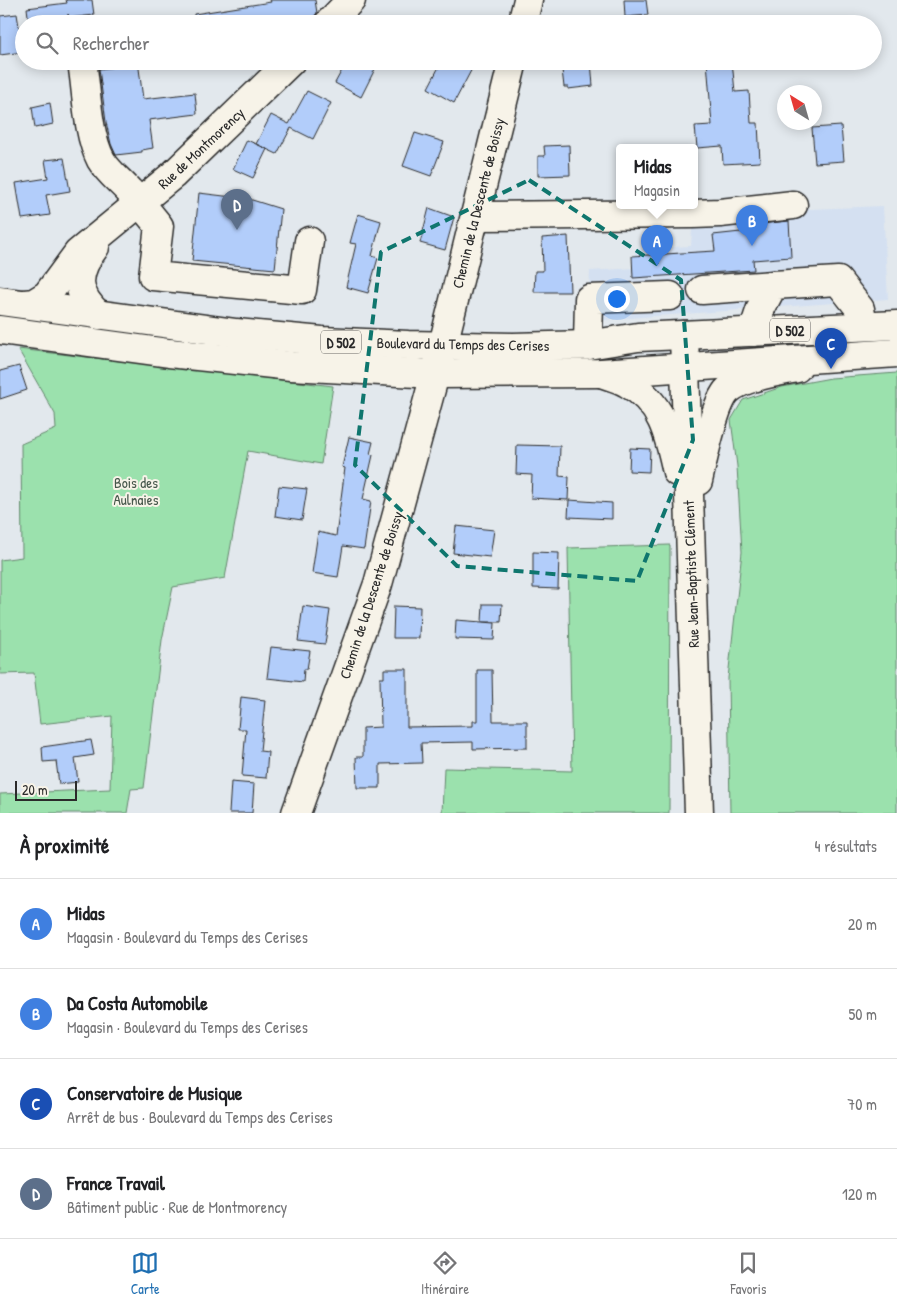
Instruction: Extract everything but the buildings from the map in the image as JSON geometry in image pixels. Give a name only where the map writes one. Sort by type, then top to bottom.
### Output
[{"type":"street","points":[[337,15],[351,0]]},
{"type":"street","points":[[524,15],[528,0]]},
{"type":"street","points":[[83,70],[93,138],[101,160],[159,226],[153,276],[302,290],[308,241]]},
{"type":"street","name":"Rue de Montmorency","points":[[12,303],[34,303],[47,295],[78,254],[173,175],[282,70]]},
{"type":"street","name":"Chemin de la Descente de Boissy","points":[[296,813],[378,584],[443,345],[511,70]]},
{"type":"street","points":[[476,216],[693,214],[793,205]]},
{"type":"street","name":"Rue de Montmorency","points":[[99,315],[88,305],[81,292],[80,281],[84,263],[108,230]]},
{"type":"street","points":[[702,290],[838,281],[860,309],[863,326]]},
{"type":"street","points":[[753,332],[761,308],[773,285]]},
{"type":"street","points":[[588,345],[589,299],[670,296]]},
{"type":"street","name":"Boulevard du Temps des Cerises","points":[[12,303],[236,333],[322,341],[513,347],[588,345],[631,338],[897,324]]},
{"type":"street","name":"Boulevard du Temps des Cerises","points":[[0,330],[169,353],[291,366],[435,374],[601,373],[897,353]]},
{"type":"street","name":"Rue Jean-Baptiste Clément","points":[[684,335],[700,813]]},
{"type":"street","points":[[689,527],[703,456],[716,413],[727,391],[746,381],[832,357]]},
{"type":"street","points":[[601,373],[625,382],[637,389],[658,410],[673,452],[689,527]]},
{"type":"highlighted area","points":[[529,180],[681,280],[693,440],[637,581],[457,566],[355,465],[381,252]]},
{"type":"shaded area","points":[[883,206],[888,299],[588,321],[590,271],[635,268],[635,249],[691,246],[693,214]]},
{"type":"green space","name":"Bois des Aulnaies","points":[[18,349],[333,386],[321,464],[248,451],[225,578],[173,587],[162,640],[144,788],[131,789],[127,813],[0,813],[0,794],[110,789],[112,716],[40,724],[34,673],[0,674],[0,560],[22,557],[21,444],[56,429],[55,414]]},
{"type":"green space","points":[[897,373],[897,813],[730,813],[728,678],[742,552],[737,466],[731,420],[743,400],[782,387],[831,378]]},
{"type":"green space","points":[[670,545],[669,813],[442,813],[444,768],[572,771],[568,548]]},
{"type":"place","name":"France Travail","points":[[237,230]]},
{"type":"place","name":"Da Costa Automobile","points":[[752,246]]},
{"type":"place","name":"Midas","points":[[657,266]]},
{"type":"place","name":"Conservatoire de Musique","points":[[831,369]]}]
